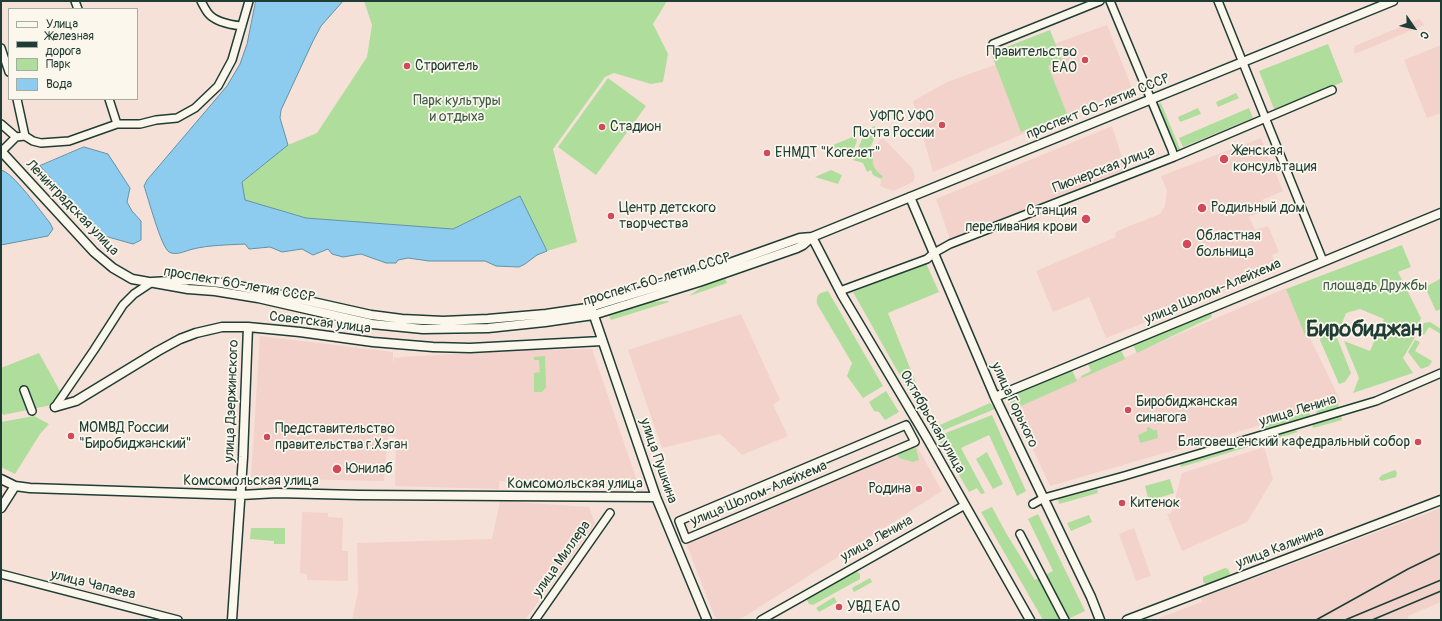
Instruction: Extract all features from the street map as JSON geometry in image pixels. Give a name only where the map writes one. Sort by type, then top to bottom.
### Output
[{"type":"main road","name":"проспект 60-летия СССР","points":[[592,311],[800,238],[812,236],[1393,1]]},
{"type":"main road","name":"Ленинградская улица","points":[[1,152],[89,246],[113,268],[132,279],[152,282]]},
{"type":"main road","name":"улица Горького","points":[[910,197],[995,397],[1091,597],[1100,620]]},
{"type":"main road","name":"улица Шолом-Алейхема","points":[[995,397],[1441,212]]},
{"type":"main road","name":"проспект 60-летия СССР","points":[[152,282],[188,289],[259,294],[371,315],[402,319],[443,321],[488,320],[546,314],[592,311],[604,312],[699,282],[797,248],[803,245],[812,236]]},
{"type":"main road","name":"Октябрьская улица","points":[[812,236],[840,291],[965,505],[1030,620]]},
{"type":"main road","name":"улица Пушкина","points":[[592,311],[656,497],[707,620]]},
{"type":"main road","name":"Советская улица","points":[[55,407],[76,401],[180,339],[196,333],[222,327],[248,327],[300,332],[373,342],[433,347],[470,348],[602,341]]},
{"type":"main road","name":"улица Дзержинского","points":[[232,620],[241,495],[248,327]]},
{"type":"main road","points":[[1,479],[15,486],[1,508]]},
{"type":"main road","name":"Комсомольская улица","points":[[15,486],[30,488],[241,495],[278,493],[359,496],[656,497]]},
{"type":"main road","name":"улица Калинина","points":[[1127,620],[1441,500]]},
{"type":"street","points":[[201,1],[208,14],[225,22],[242,26]]},
{"type":"street","points":[[1,124],[16,137],[25,136],[33,141],[41,143],[69,141],[117,124],[140,124],[156,120],[177,118],[194,108],[218,86],[232,60],[249,1]]},
{"type":"street","points":[[994,44],[1100,1]]},
{"type":"street","points":[[1110,1],[1174,157]]},
{"type":"street","points":[[1218,1],[1323,261]]},
{"type":"street","points":[[1,48],[8,69]]},
{"type":"street","name":"Пионерская улица","points":[[840,291],[927,259],[934,253],[950,244],[1174,157],[1332,90]]},
{"type":"street","points":[[17,100],[25,136]]},
{"type":"street","points":[[109,100],[117,124]]},
{"type":"street","name":"Ленинградская улица","points":[[1,152],[16,137]]},
{"type":"street","points":[[55,407],[123,305],[134,294],[152,282]]},
{"type":"street","name":"улица Ленина","points":[[1033,504],[1044,498],[1124,476],[1364,405],[1409,388],[1441,373]]},
{"type":"street","points":[[24,390],[32,411]]},
{"type":"street","name":"улица Шолом-Алейхема","points":[[906,425],[915,442],[686,539],[679,521],[906,425]]},
{"type":"street","name":"улица Ленина","points":[[761,620],[965,505]]},
{"type":"street","name":"улица Миллера","points":[[535,620],[610,513]]},
{"type":"street","points":[[1020,534],[1065,620]]},
{"type":"street","name":"улица Чапаева","points":[[1,574],[178,620]]},
{"type":"shaded area","points":[[1419,19],[1424,25],[1355,54],[1355,46]]},
{"type":"shaded area","points":[[1107,25],[1132,88],[933,172],[913,101],[947,82]]},
{"type":"shaded area","points":[[1441,45],[1441,113],[1427,118],[1404,60]]},
{"type":"shaded area","points":[[1112,126],[1126,170],[950,239],[936,199]]},
{"type":"shaded area","name":"Областная больница","points":[[1261,138],[1283,191],[1262,200],[1266,210],[1249,217],[1255,230],[1268,226],[1279,252],[1272,255],[1278,269],[1106,338],[1089,297],[1053,312],[1036,271],[1116,237],[1115,233],[1122,229],[1160,214],[1165,206],[1167,191],[1161,176]]},
{"type":"shaded area","points":[[880,139],[884,139],[912,168],[915,177],[913,182],[893,191],[880,186],[882,176],[873,167],[872,162],[874,152]]},
{"type":"shaded area","points":[[1286,288],[1341,402],[1050,486],[1013,406]]},
{"type":"shaded area","points":[[741,314],[780,400],[773,405],[788,436],[742,455],[720,434],[662,448],[628,350]]},
{"type":"shaded area","points":[[260,336],[393,352],[393,366],[394,357],[400,358],[529,350],[592,349],[638,484],[499,481],[499,489],[395,486],[396,438],[388,436],[384,481],[251,478]]},
{"type":"shaded area","points":[[915,443],[942,491],[739,620],[716,620],[684,538]]},
{"type":"shaded area","points":[[1264,447],[1273,479],[1247,522],[1182,551],[1167,514],[1171,513],[1182,473]]},
{"type":"shaded area","points":[[500,501],[589,507],[595,524],[525,620],[352,620],[358,592],[357,543],[492,539]]},
{"type":"shaded area","points":[[1441,508],[1441,602],[1408,616],[1409,620],[1160,620],[1159,618],[1202,602],[1201,598]]},
{"type":"shaded area","points":[[302,512],[328,513],[328,517],[343,518],[342,551],[348,551],[348,581],[307,580],[307,574],[300,573]]},
{"type":"shaded area","points":[[1134,528],[1151,576],[1136,581],[1119,534]]},
{"type":"green space","name":"Парк культуры и отдыха","points":[[364,1],[667,1],[653,24],[668,54],[663,82],[651,84],[614,73],[605,77],[553,149],[577,242],[547,251],[520,196],[453,229],[306,218],[245,200],[242,182],[288,145],[317,133],[367,57],[372,25]]},
{"type":"green space","points":[[1050,30],[1062,61],[1048,66],[1067,114],[1021,132],[991,53]]},
{"type":"green space","points":[[1328,44],[1343,82],[1274,109],[1259,71]]},
{"type":"green space","name":"Стадион","points":[[608,78],[646,106],[596,175],[558,147]]},
{"type":"green space","points":[[1236,93],[1239,98],[1218,107],[1216,102]]},
{"type":"green space","points":[[1161,103],[1180,149],[1176,151],[1157,104]]},
{"type":"green space","points":[[1198,108],[1201,114],[1180,122],[1178,117]]},
{"type":"green space","points":[[1249,108],[1253,118],[1183,147],[1179,138]]},
{"type":"green space","points":[[875,126],[875,137],[869,150],[874,152],[873,163],[877,171],[883,176],[881,179],[873,175],[871,170],[867,172],[863,163],[853,160],[866,130]]},
{"type":"green space","points":[[855,136],[857,141],[850,158],[836,152],[833,145]]},
{"type":"green space","points":[[831,170],[842,175],[838,184],[815,177]]},
{"type":"green space","name":"площадь Дружбы","points":[[1402,245],[1411,267],[1398,272],[1421,318],[1415,337],[1403,358],[1413,373],[1353,393],[1359,378],[1344,341],[1370,351],[1384,319],[1360,309],[1346,313],[1341,326],[1305,335],[1286,289]]},
{"type":"green space","points":[[926,263],[939,292],[888,313],[926,408],[920,411],[853,292]]},
{"type":"green space","points":[[725,278],[727,283],[689,296],[703,286]]},
{"type":"green space","points":[[1440,279],[1441,309],[1436,311],[1425,287]]},
{"type":"green space","points":[[828,291],[883,386],[863,398],[847,376],[852,363],[817,304],[819,294]]},
{"type":"green space","points":[[648,302],[669,302],[611,320],[608,314]]},
{"type":"green space","points":[[1209,312],[1211,313],[1212,317],[1137,353],[1133,345],[1134,343]]},
{"type":"green space","points":[[1430,322],[1441,329],[1441,334],[1429,327],[1424,335],[1419,333],[1424,323]]},
{"type":"green space","points":[[1336,335],[1351,373],[1345,382],[1339,384],[1320,340],[1321,336]]},
{"type":"green space","points":[[1415,340],[1420,342],[1415,351],[1432,361],[1429,366],[1421,369],[1408,352]]},
{"type":"green space","points":[[1121,350],[1125,359],[1082,378],[1081,376],[1091,371],[1088,364],[1078,367]]},
{"type":"green space","points":[[39,353],[66,402],[3,415],[1,410],[1,368]]},
{"type":"green space","points":[[545,356],[546,387],[542,392],[534,392],[534,373],[540,372],[539,360],[534,360],[534,357]]},
{"type":"green space","points":[[1072,370],[1077,381],[1014,409],[1007,396]]},
{"type":"green space","points":[[886,391],[899,412],[885,420],[879,412],[874,411],[869,402]]},
{"type":"green space","points":[[990,403],[995,409],[937,433],[933,428]]},
{"type":"green space","points":[[1338,403],[1339,408],[1317,414],[1316,410]]},
{"type":"green space","points":[[1309,412],[1310,416],[1265,429],[1264,425]]},
{"type":"green space","points":[[992,415],[1026,491],[1017,496],[989,435],[961,448],[985,493],[981,494],[977,488],[969,492],[938,439],[938,436]]},
{"type":"green space","points":[[34,416],[49,424],[40,434],[15,474],[1,467],[1,422]]},
{"type":"green space","points":[[1341,416],[1342,420],[1313,428],[1312,424]]},
{"type":"green space","points":[[1149,427],[1153,430],[1157,430],[1158,438],[1140,443],[1138,435],[1147,431],[1147,428]]},
{"type":"green space","points":[[1295,430],[1298,432],[1181,467],[1180,464]]},
{"type":"green space","points":[[915,445],[919,460],[913,462],[899,458],[896,452]]},
{"type":"green space","points":[[987,452],[1003,484],[993,489],[976,459]]},
{"type":"green space","points":[[1395,470],[1397,473],[1396,477],[1382,481],[1380,480],[1379,478],[1382,475]]},
{"type":"green space","points":[[1170,479],[1174,493],[1149,501],[1145,486]]},
{"type":"green space","points":[[1097,489],[1098,493],[1059,504],[1058,499]]},
{"type":"green space","points":[[992,507],[1035,580],[1053,571],[1028,519],[1038,514],[1085,611],[1066,620],[1043,620],[981,512]]},
{"type":"green space","points":[[1089,515],[1092,522],[1071,531],[1067,523]]},
{"type":"green space","points":[[251,528],[285,528],[285,544],[274,544],[274,541],[250,539]]},
{"type":"green space","points":[[1225,568],[1228,569],[1230,573],[1229,576],[1207,585],[1203,582],[1203,577]]},
{"type":"green space","points":[[856,571],[860,574],[860,579],[813,605],[809,604],[807,600],[808,597]]},
{"type":"green space","points":[[870,578],[872,582],[854,592],[852,588]]},
{"type":"green space","points":[[834,597],[837,602],[819,612],[816,608]]},
{"type":"water","points":[[256,1],[343,1],[321,26],[281,110],[280,118],[288,145],[242,182],[245,200],[306,218],[453,229],[520,196],[547,251],[537,255],[519,267],[496,266],[485,261],[429,261],[408,258],[398,260],[396,263],[386,263],[361,254],[343,257],[332,254],[328,249],[313,255],[302,249],[282,252],[270,247],[249,249],[245,244],[219,245],[178,253],[169,252],[162,241],[144,186],[147,180],[227,86],[240,64],[247,44]]},
{"type":"water","points":[[84,147],[108,154],[130,188],[127,202],[132,211],[141,221],[141,240],[133,244],[101,235],[40,166]]},
{"type":"water","points":[[1,170],[6,172],[19,185],[50,223],[53,229],[48,236],[1,245]]},
{"type":"railway","points":[[1316,620],[1408,569],[1441,553]]},
{"type":"railway","points":[[1345,620],[1441,580]]},
{"type":"railway","points":[[1372,620],[1441,591]]},
{"type":"place","name":"Правительство ЕАО","points":[[1085,60]]},
{"type":"place","name":"Строитель","points":[[407,66]]},
{"type":"place","name":"УФПС УФО Почта России","points":[[942,125]]},
{"type":"place","name":"Стадион","points":[[602,127]]},
{"type":"place","name":"ЕНМДТ \"Когелет\"","points":[[767,153]]},
{"type":"place","name":"Женская консультация","points":[[1224,159]]},
{"type":"place","name":"Родильный дом","points":[[1202,208]]},
{"type":"place","name":"Центр детского творчества","points":[[611,216]]},
{"type":"place","name":"Станция переливания крови","points":[[1086,219]]},
{"type":"place","name":"Областная больница","points":[[1187,244]]},
{"type":"place","name":"Биробиджанская синагога","points":[[1128,410]]},
{"type":"place","name":"МОМВД России \"Биробиджанский\"","points":[[71,436]]},
{"type":"place","name":"Представительство правительства г.Хэган","points":[[267,437]]},
{"type":"place","name":"Благовещенский кафедральный собор","points":[[1418,442]]},
{"type":"place","name":"Юнилаб","points":[[337,469]]},
{"type":"place","name":"Родина","points":[[919,489]]},
{"type":"place","name":"Китенок","points":[[1122,503]]},
{"type":"place","name":"УВД ЕАО","points":[[839,607]]},
{"type":"district","name":"Биробиджан","points":[[1364,330]]}]
